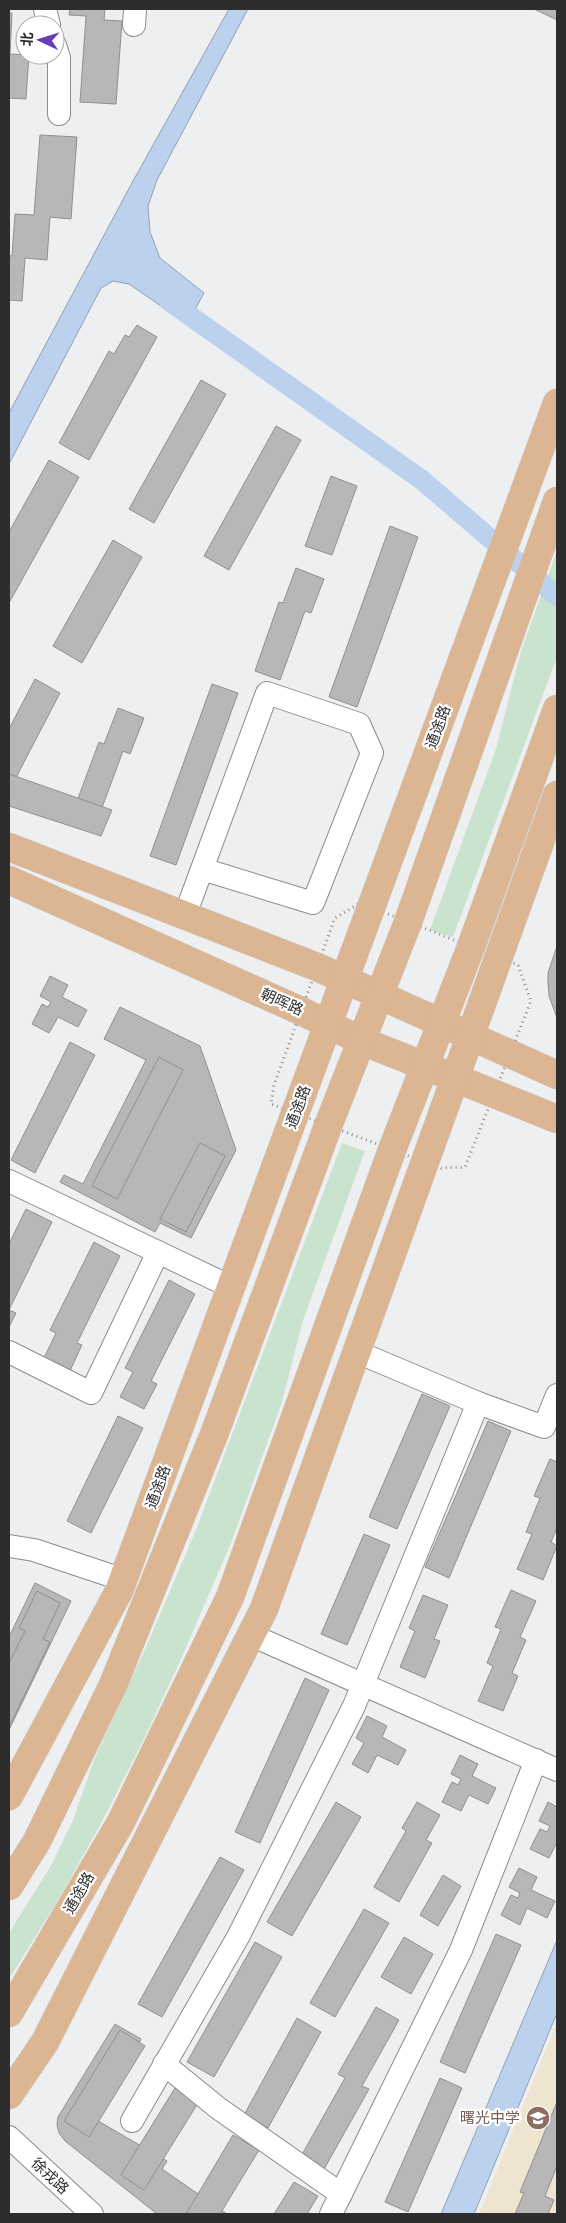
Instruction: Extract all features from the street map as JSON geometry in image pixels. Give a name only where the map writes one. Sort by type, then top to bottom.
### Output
[{"type":"main road","name":"通途路","points":[[9,1796],[124,1580],[557,403]]},
{"type":"main road","points":[[9,1886],[37,1842],[113,1685],[215,1432],[328,1126],[408,922],[557,501]]},
{"type":"main road","name":"通途路","points":[[9,2012],[121,1822],[230,1597],[392,1150],[442,1023],[557,709]]},
{"type":"main road","points":[[9,2095],[44,2042],[264,1609],[557,794]]},
{"type":"main road","points":[[9,847],[345,979],[557,1075]]},
{"type":"main road","name":"朝晖路","points":[[9,880],[362,1041],[557,1119]]},
{"type":"street","points":[[59,65],[59,114]]},
{"type":"street","points":[[185,915],[202,869],[267,694],[359,724],[372,752],[313,903],[202,869]]},
{"type":"street","points":[[9,1181],[231,1287]]},
{"type":"street","points":[[9,1352],[91,1393],[158,1252]]},
{"type":"street","points":[[356,1352],[478,1403],[544,1427],[557,1395]]},
{"type":"street","points":[[132,2121],[238,1937],[364,1685],[478,1403]]},
{"type":"street","points":[[9,1546],[34,1550],[124,1580]]},
{"type":"street","points":[[251,1635],[557,1770]]},
{"type":"street","points":[[332,2214],[461,1950],[536,1760]]},
{"type":"street","points":[[164,2064],[218,2108],[341,2194]]},
{"type":"street","name":"徐戎路","points":[[9,2137],[92,2214]]},
{"type":"shaded area","name":"曙光中学","points":[[557,2022],[557,2214],[479,2214]]},
{"type":"green space","points":[[557,551],[557,657],[453,937],[430,930],[496,749],[521,651]]},
{"type":"green space","points":[[342,1143],[365,1151],[303,1320],[282,1402],[231,1543],[181,1659],[141,1745],[63,1892],[9,1979],[9,1933],[52,1864],[73,1820],[96,1755],[146,1647],[196,1530]]},
{"type":"water","points":[[229,9],[248,9],[157,180],[148,206],[150,232],[160,258],[204,293],[187,324],[129,284],[113,281],[101,288],[9,464],[9,413],[133,181]]},
{"type":"water","points":[[557,1940],[557,2013],[474,2214],[441,2214]]},
{"type":"building","points":[[70,9],[105,9],[104,20],[122,21],[116,104],[80,102],[86,16],[69,15]]},
{"type":"building","points":[[534,9],[557,9],[557,20]]},
{"type":"building","points":[[9,13],[12,13],[10,54],[15,54],[15,65],[28,65],[26,99],[9,98]]},
{"type":"building","points":[[40,135],[77,137],[71,219],[50,217],[47,260],[25,258],[22,301],[9,300],[9,256],[12,256],[15,214],[34,215]]},
{"type":"building","points":[[137,325],[157,337],[89,460],[59,443],[109,351],[114,354],[125,335],[129,337]]},
{"type":"building","points":[[201,380],[226,394],[154,523],[129,509]]},
{"type":"building","points":[[276,426],[301,440],[229,570],[204,556]]},
{"type":"building","points":[[49,460],[79,477],[9,603],[9,532]]},
{"type":"building","points":[[331,476],[357,486],[332,555],[305,546]]},
{"type":"building","points":[[390,526],[418,537],[357,707],[329,697]]},
{"type":"building","points":[[113,540],[142,557],[82,663],[53,646]]},
{"type":"building","points":[[296,568],[324,579],[311,613],[305,611],[280,680],[255,671],[279,602],[283,603]]},
{"type":"building","points":[[35,679],[60,693],[9,791],[9,729]]},
{"type":"building","points":[[212,684],[238,693],[176,865],[150,856]]},
{"type":"building","points":[[118,708],[144,718],[130,754],[123,751],[94,829],[70,820],[99,742],[104,744]]},
{"type":"building","points":[[9,774],[112,810],[101,836],[9,806]]},
{"type":"building","points":[[557,946],[557,1018],[549,996],[548,973]]},
{"type":"building","points":[[50,976],[68,985],[62,997],[87,1010],[78,1027],[58,1017],[49,1033],[32,1024],[42,1004],[48,1007],[51,1002],[40,996]]},
{"type":"building","points":[[120,1007],[200,1046],[236,1150],[191,1238],[160,1223],[155,1232],[60,1182],[64,1175],[83,1184],[146,1060],[104,1039]]},
{"type":"building","points":[[70,1042],[95,1055],[35,1173],[11,1160]]},
{"type":"building","points":[[159,1057],[183,1070],[117,1199],[92,1186]]},
{"type":"building","points":[[200,1143],[225,1156],[186,1232],[160,1219]]},
{"type":"building","points":[[26,1209],[52,1222],[9,1310],[9,1244]]},
{"type":"building","points":[[94,1242],[120,1256],[77,1343],[82,1345],[69,1373],[43,1360],[56,1333],[50,1330]]},
{"type":"building","points":[[169,1280],[195,1294],[151,1381],[157,1384],[144,1409],[120,1397],[133,1372],[125,1368]]},
{"type":"building","points":[[9,1310],[16,1313],[9,1327]]},
{"type":"building","points":[[422,1394],[450,1406],[397,1529],[369,1517]]},
{"type":"building","points":[[118,1416],[143,1428],[91,1533],[67,1521]]},
{"type":"building","points":[[488,1421],[511,1431],[449,1578],[425,1567]]},
{"type":"building","points":[[550,1459],[557,1462],[557,1528],[551,1542],[557,1546],[543,1580],[517,1569],[532,1534],[526,1532],[540,1498],[534,1496]]},
{"type":"building","points":[[364,1534],[390,1545],[347,1645],[321,1634]]},
{"type":"building","points":[[35,1583],[71,1601],[9,1730],[9,1637]]},
{"type":"building","points":[[511,1590],[536,1601],[520,1637],[526,1640],[512,1673],[518,1676],[503,1711],[478,1701],[493,1666],[487,1663],[501,1629],[495,1627]]},
{"type":"building","points":[[37,1591],[60,1603],[43,1639],[50,1642],[9,1727],[9,1663],[25,1631],[19,1628]]},
{"type":"building","points":[[423,1595],[448,1605],[434,1639],[440,1641],[425,1678],[400,1667],[415,1631],[409,1628]]},
{"type":"building","points":[[305,1678],[329,1690],[260,1843],[235,1832]]},
{"type":"building","points":[[367,1716],[387,1726],[382,1737],[406,1750],[398,1765],[377,1755],[368,1773],[352,1764],[364,1743],[356,1738]]},
{"type":"building","points":[[460,1755],[478,1764],[472,1776],[496,1788],[488,1804],[469,1795],[461,1811],[442,1802],[452,1782],[458,1785],[461,1779],[451,1774]]},
{"type":"building","points":[[336,1802],[361,1817],[292,1936],[267,1922]]},
{"type":"building","points":[[417,1802],[440,1815],[426,1840],[432,1843],[399,1902],[374,1887],[406,1831],[402,1828]]},
{"type":"building","points":[[548,1802],[557,1807],[557,1842],[549,1858],[530,1849],[540,1829],[547,1832],[550,1826],[539,1821]]},
{"type":"building","points":[[220,1857],[244,1870],[162,2017],[138,2004]]},
{"type":"building","points":[[519,1868],[537,1877],[531,1890],[555,1901],[547,1918],[527,1908],[520,1925],[501,1915],[511,1895],[518,1898],[520,1893],[509,1887]]},
{"type":"building","points":[[443,1875],[461,1886],[438,1926],[420,1915]]},
{"type":"building","points":[[364,1909],[389,1923],[335,2017],[310,2003]]},
{"type":"building","points":[[496,1934],[521,1945],[465,2073],[440,2062]]},
{"type":"building","points":[[404,1937],[433,1954],[411,1994],[381,1977]]},
{"type":"building","points":[[255,1942],[282,1957],[214,2077],[187,2062]]},
{"type":"building","points":[[376,2007],[399,2020],[362,2086],[369,2089],[323,2171],[300,2158],[345,2078],[338,2074]]},
{"type":"building","points":[[297,2018],[321,2032],[268,2128],[244,2115]]},
{"type":"building","points":[[115,2024],[141,2039],[93,2118],[167,2161],[162,2169],[227,2214],[157,2214],[65,2141],[59,2133],[58,2117]]},
{"type":"building","points":[[120,2030],[145,2046],[89,2137],[64,2121]]},
{"type":"building","points":[[440,2078],[462,2088],[408,2212],[385,2202]]},
{"type":"building","points":[[175,2088],[198,2103],[144,2190],[121,2175]]},
{"type":"building","points":[[557,2102],[557,2166],[545,2196],[554,2200],[548,2214],[515,2214],[524,2193],[520,2192]]},
{"type":"building","points":[[233,2135],[259,2150],[220,2214],[186,2214]]},
{"type":"building","points":[[294,2182],[318,2196],[307,2214],[274,2214]]},
{"type":"waterway","points":[[169,301],[422,480],[557,596]]},
{"type":"place","name":"曙光中学","points":[[538,2118]]}]
